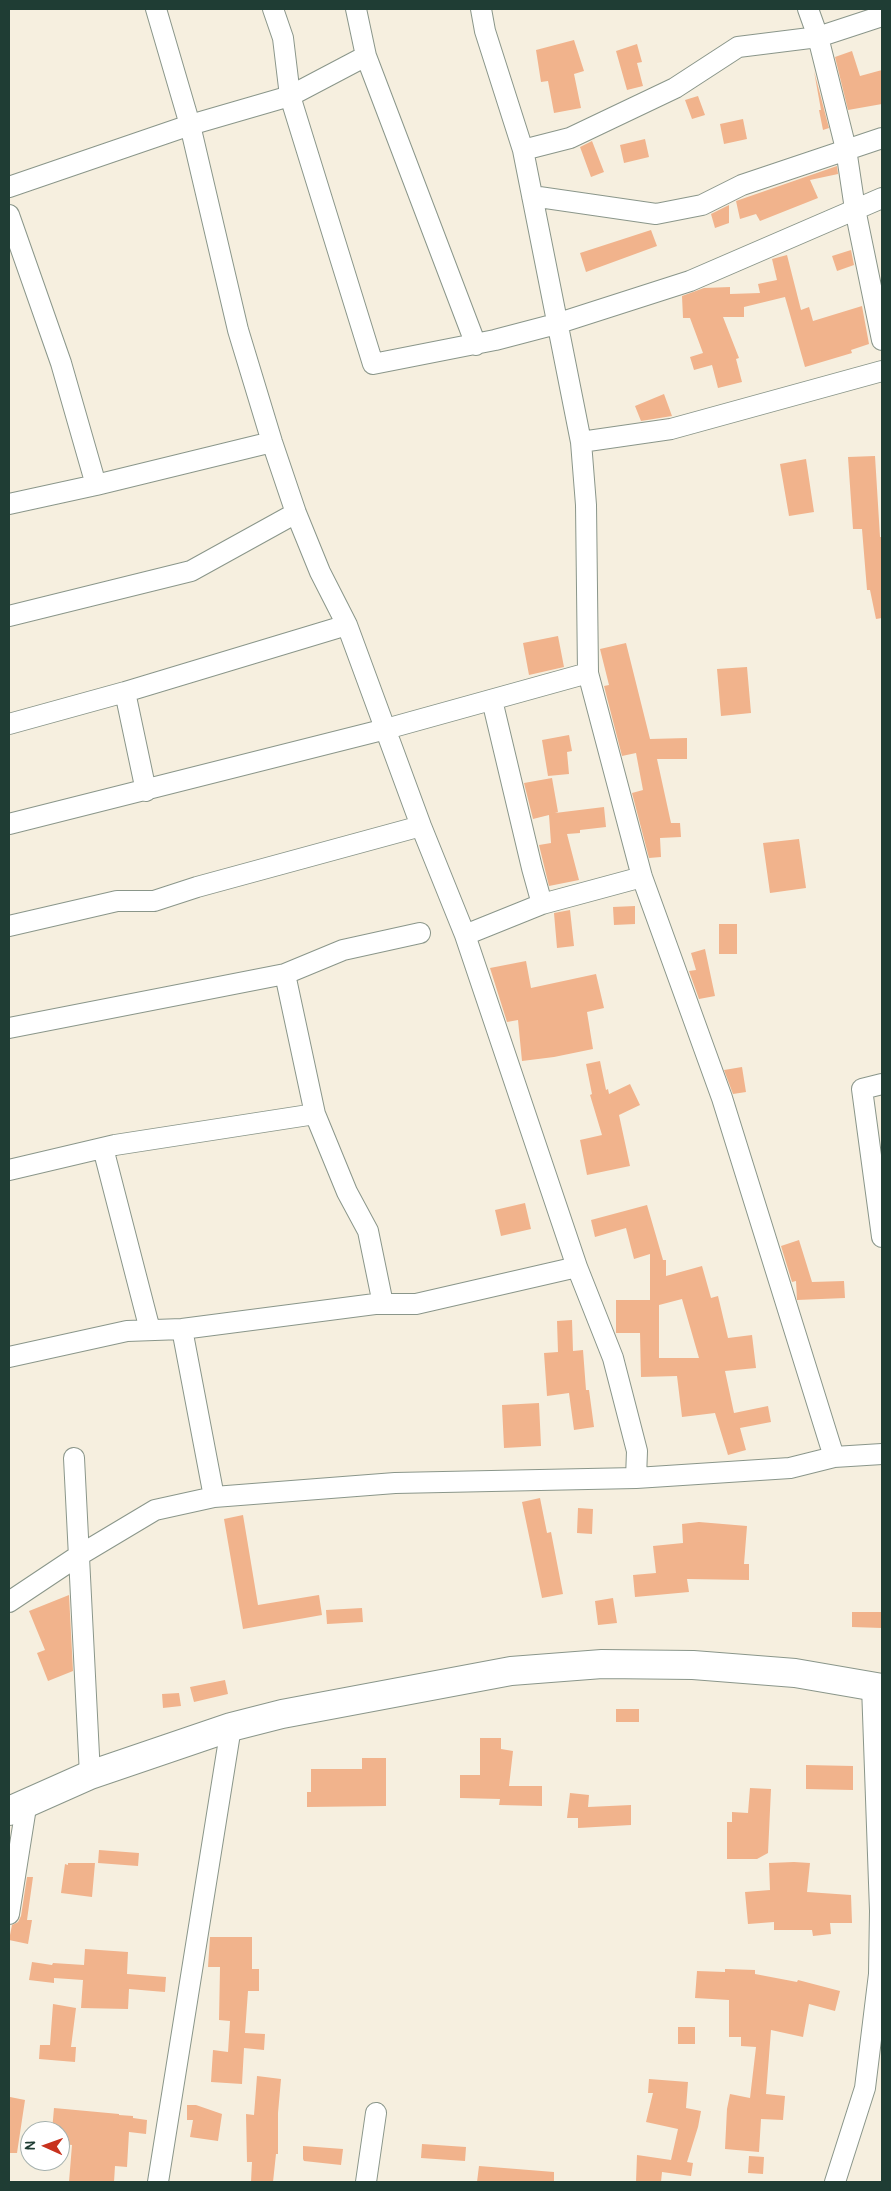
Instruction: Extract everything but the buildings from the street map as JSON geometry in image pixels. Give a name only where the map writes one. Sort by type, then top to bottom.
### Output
[{"type":"main road","points":[[18,1806],[90,1775],[231,1727],[282,1714],[511,1670],[602,1664],[693,1665],[795,1673],[877,1687]]},
{"type":"street","points":[[156,9],[190,125],[238,330],[272,442],[296,513],[320,572],[347,625],[421,826],[465,934],[577,1267],[613,1358],[637,1451],[636,1478]]},
{"type":"street","points":[[273,9],[283,38],[290,96],[373,364],[476,344],[556,324],[690,281],[882,198]]},
{"type":"street","points":[[356,9],[366,56],[476,344]]},
{"type":"street","points":[[481,9],[485,31],[523,150],[556,324],[581,442],[586,505],[588,673],[642,877],[722,1098],[834,1458]]},
{"type":"street","points":[[808,9],[818,37],[846,149],[855,209],[882,340]]},
{"type":"street","points":[[523,150],[570,138],[666,92],[738,47],[818,37],[882,16]]},
{"type":"street","points":[[9,187],[190,125],[290,96],[366,56]]},
{"type":"street","points":[[532,196],[656,214],[702,205],[742,185],[882,138]]},
{"type":"street","points":[[9,215],[61,363],[96,485]]},
{"type":"street","points":[[581,442],[671,429],[882,371]]},
{"type":"street","points":[[9,504],[272,442]]},
{"type":"street","points":[[9,616],[191,571],[296,513]]},
{"type":"street","points":[[9,724],[125,692],[347,625]]},
{"type":"street","points":[[9,824],[386,729],[588,673]]},
{"type":"street","points":[[125,692],[146,791]]},
{"type":"street","points":[[492,700],[542,904]]},
{"type":"street","points":[[9,926],[117,901],[154,901],[197,887],[421,826]]},
{"type":"street","points":[[465,934],[542,904],[642,877]]},
{"type":"street","points":[[9,1028],[285,974],[343,950],[420,933]]},
{"type":"street","points":[[285,974],[315,1114],[347,1192],[368,1231],[383,1304]]},
{"type":"street","points":[[882,1084],[862,1089],[877,1169],[882,1237]]},
{"type":"street","points":[[9,1170],[103,1148],[315,1114]]},
{"type":"street","points":[[103,1148],[150,1330]]},
{"type":"street","points":[[9,1357],[127,1331],[182,1329],[383,1304],[416,1304],[577,1267]]},
{"type":"street","points":[[182,1329],[214,1497]]},
{"type":"street","points":[[9,1602],[78,1556],[155,1510],[214,1497],[395,1483],[636,1478],[790,1468],[834,1458],[882,1454]]},
{"type":"street","points":[[74,1458],[90,1775]]},
{"type":"street","points":[[835,2182],[865,2088],[880,1974],[877,1687]]},
{"type":"street","points":[[158,2182],[231,1727]]},
{"type":"street","points":[[9,1914],[18,1806]]},
{"type":"street","points":[[366,2182],[376,2113]]}]
